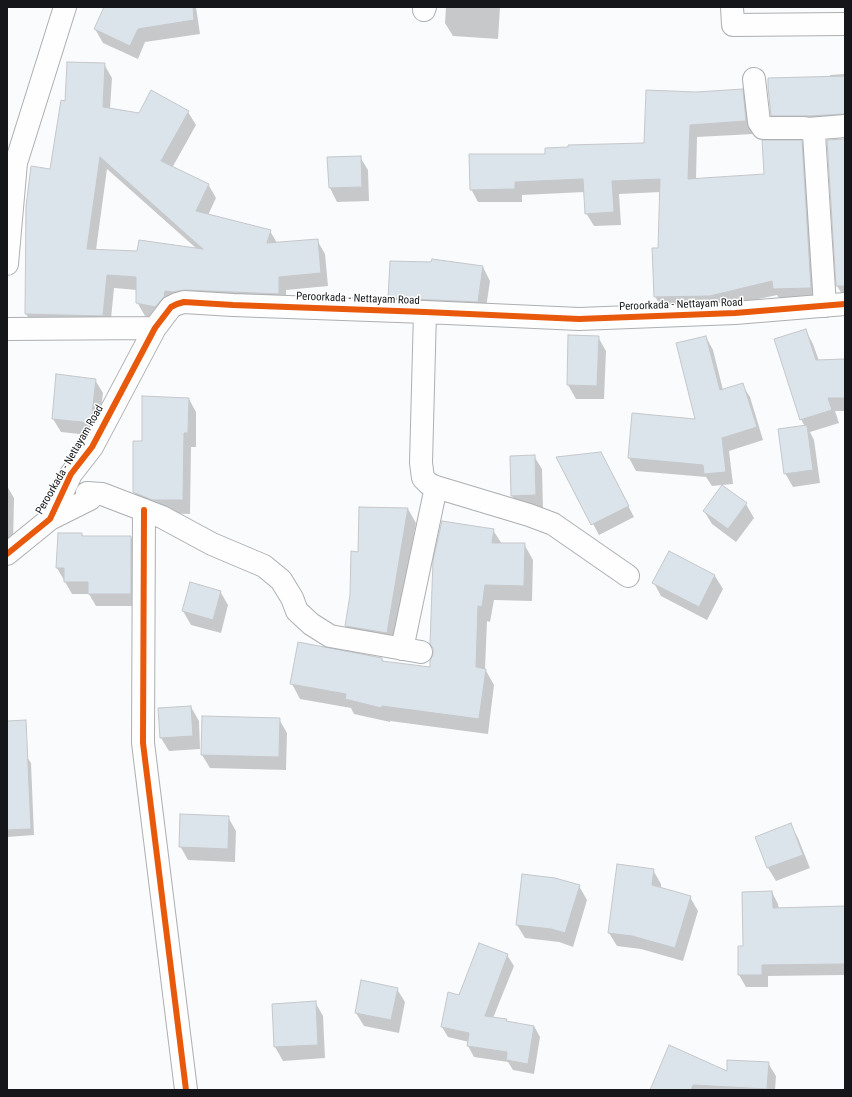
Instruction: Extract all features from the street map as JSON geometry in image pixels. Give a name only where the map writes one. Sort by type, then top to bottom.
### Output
[{"type":"street","points":[[7,264],[16,163],[65,7]]},
{"type":"street","points":[[732,7],[733,25],[845,24]]},
{"type":"street","points":[[754,79],[759,122],[763,128],[808,129],[845,126]]},
{"type":"street","points":[[808,129],[814,134],[835,305]]},
{"type":"street","name":"Peroorkada - Nettayam Road","points":[[7,554],[50,519],[71,474],[92,447],[155,328],[171,307],[184,302],[579,319],[735,313],[835,305]]},
{"type":"street","points":[[425,312],[421,463],[423,478],[429,484],[436,487],[546,521],[560,528],[628,576]]},
{"type":"street","points":[[7,329],[155,328]]},
{"type":"street","points":[[50,519],[90,499],[87,493],[102,494],[162,517],[212,544],[264,566],[281,580],[292,598],[297,611],[311,624],[330,636],[412,651],[436,487]]},
{"type":"street","points":[[144,510],[143,743],[186,1090]]},
{"type":"building","points":[[104,7],[193,7],[194,20],[138,29],[130,46],[94,29]]},
{"type":"building","points":[[67,62],[105,63],[103,107],[139,113],[151,90],[189,111],[161,161],[209,184],[196,211],[271,230],[267,243],[318,239],[321,273],[279,277],[279,294],[185,290],[173,292],[165,291],[164,297],[155,307],[136,303],[136,277],[107,275],[103,316],[25,314],[26,206],[31,166],[50,169],[61,100],[65,101]],"holes":[[[100,157],[203,249],[139,240],[137,251],[87,249]]]},
{"type":"building","points":[[845,76],[845,114],[771,116],[768,78]]},
{"type":"building","points":[[743,89],[746,121],[690,125],[688,179],[764,174],[762,140],[802,140],[811,288],[773,289],[772,281],[710,296],[654,297],[652,248],[658,248],[660,179],[612,181],[614,212],[585,214],[583,179],[515,182],[515,189],[470,190],[469,154],[545,154],[545,148],[568,147],[568,145],[644,143],[646,90],[696,92]]},
{"type":"building","points":[[845,139],[845,286],[836,286],[827,140]]},
{"type":"building","points":[[361,156],[362,187],[329,188],[327,157]]},
{"type":"building","points":[[432,259],[483,266],[478,302],[388,298],[390,261],[431,262]]},
{"type":"building","points":[[806,329],[816,360],[845,359],[845,398],[828,398],[832,410],[800,420],[774,339]]},
{"type":"building","points":[[568,335],[599,336],[597,386],[567,385]]},
{"type":"building","points":[[706,336],[720,390],[743,383],[757,427],[722,438],[726,472],[704,474],[703,465],[628,458],[632,413],[695,419],[676,343]]},
{"type":"building","points":[[56,374],[96,379],[91,423],[52,419]]},
{"type":"building","points":[[142,396],[189,398],[188,433],[184,433],[183,500],[152,500],[133,492],[133,441],[142,441]]},
{"type":"building","points":[[807,425],[813,470],[784,474],[778,429]]},
{"type":"building","points":[[601,452],[629,506],[591,525],[556,457]]},
{"type":"building","points":[[535,455],[536,495],[511,496],[510,456]]},
{"type":"building","points":[[722,485],[747,503],[728,529],[703,511]]},
{"type":"building","points":[[359,507],[408,508],[387,633],[345,626],[350,595],[351,551],[358,552]]},
{"type":"building","points":[[442,521],[494,529],[492,543],[525,543],[524,586],[485,585],[482,607],[478,606],[476,667],[486,669],[479,719],[382,706],[381,708],[345,699],[346,694],[290,684],[298,642],[382,658],[382,661],[430,667],[430,661],[433,654],[433,648],[430,644],[433,560]]},
{"type":"building","points":[[58,533],[82,533],[82,536],[131,536],[131,594],[88,594],[88,582],[64,582],[64,568],[56,568]]},
{"type":"building","points":[[669,551],[715,575],[699,607],[652,583]]},
{"type":"building","points":[[190,582],[221,591],[213,620],[182,611]]},
{"type":"building","points":[[191,706],[193,736],[160,738],[158,708]]},
{"type":"building","points":[[202,716],[280,718],[279,757],[201,755]]},
{"type":"building","points":[[26,720],[31,829],[7,830],[7,721]]},
{"type":"building","points":[[180,814],[229,816],[228,849],[179,847]]},
{"type":"building","points":[[791,823],[803,855],[767,868],[755,837]]},
{"type":"building","points":[[617,864],[654,869],[652,885],[691,896],[675,948],[632,936],[608,933]]},
{"type":"building","points":[[522,874],[555,878],[580,885],[565,933],[551,929],[516,925]]},
{"type":"building","points":[[772,891],[773,908],[845,906],[845,964],[762,965],[762,975],[738,975],[738,946],[743,946],[742,892]]},
{"type":"building","points":[[479,943],[508,954],[485,1016],[507,1019],[506,1021],[534,1026],[528,1064],[506,1060],[507,1052],[467,1046],[469,1033],[441,1027],[448,992],[459,995]]},
{"type":"building","points":[[361,980],[398,988],[391,1020],[355,1013]]},
{"type":"building","points":[[316,1001],[318,1045],[274,1047],[272,1004]]},
{"type":"building","points":[[669,1045],[727,1071],[727,1060],[769,1062],[767,1089],[693,1085],[691,1090],[650,1090]]},
{"type":"cycle path","points":[[7,554],[50,519],[71,474],[92,447],[155,328],[171,307],[177,304],[184,302],[579,319],[735,313],[845,304]]},
{"type":"cycle path","points":[[144,510],[143,743],[186,1090]]}]
